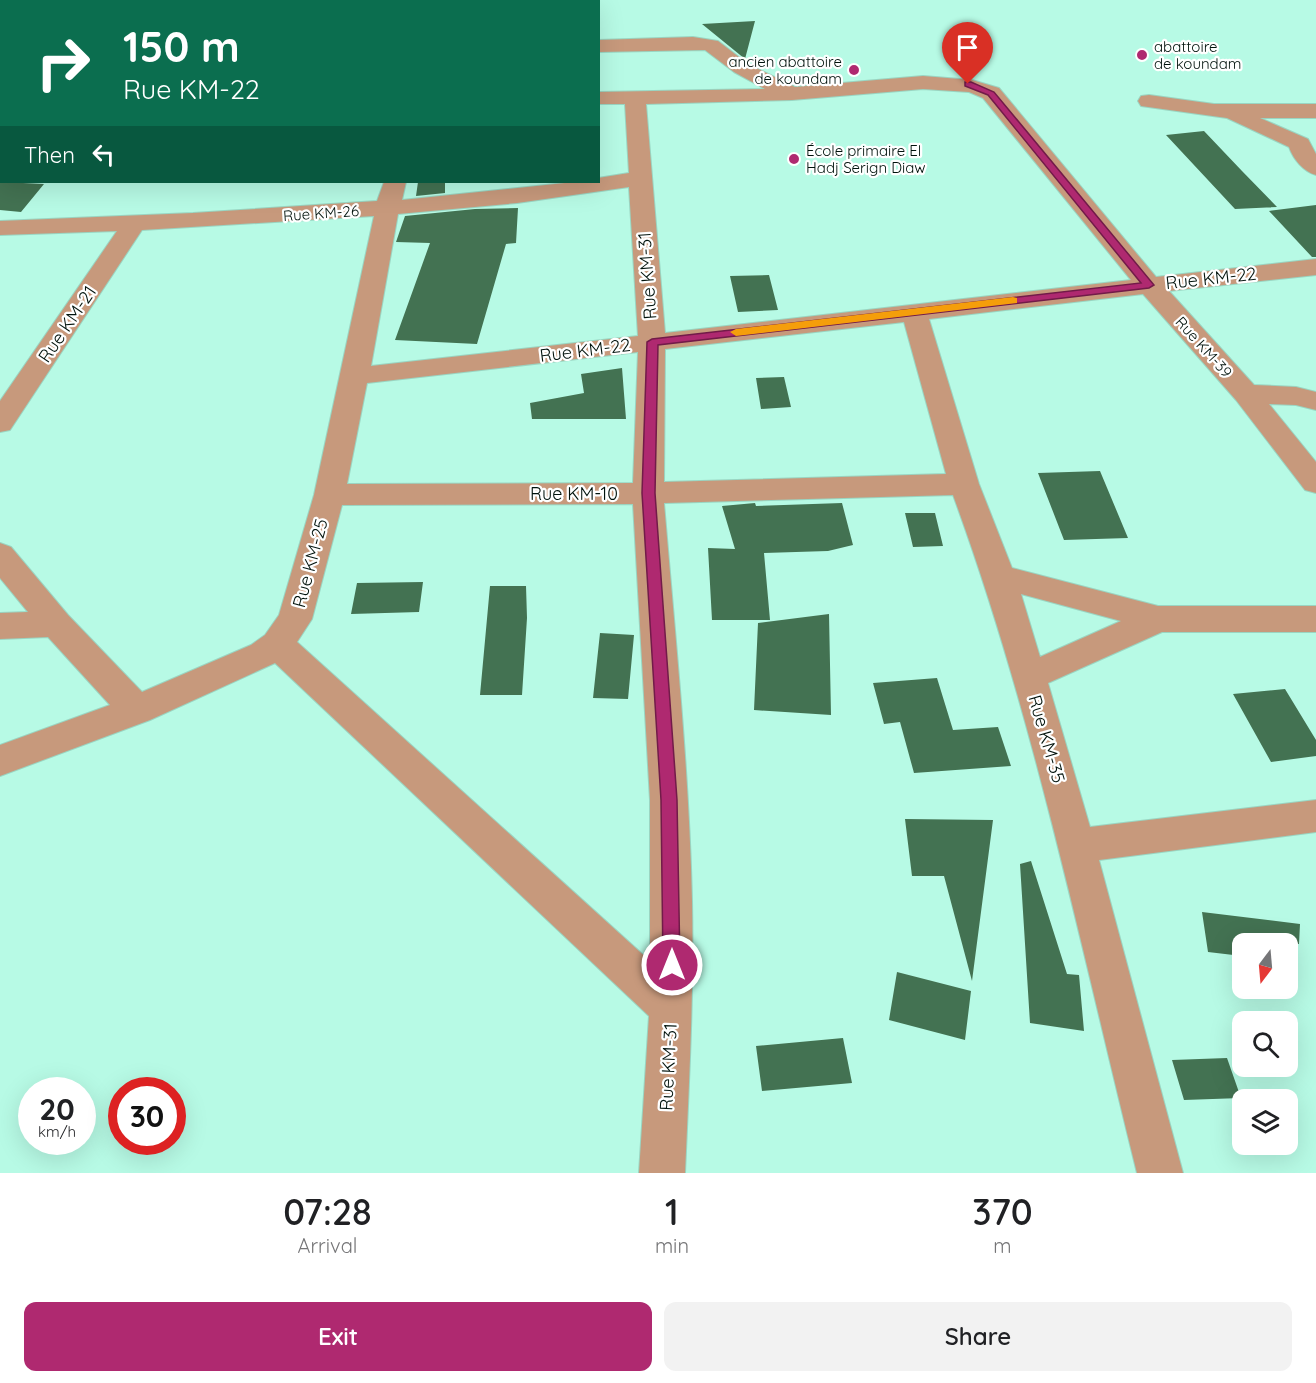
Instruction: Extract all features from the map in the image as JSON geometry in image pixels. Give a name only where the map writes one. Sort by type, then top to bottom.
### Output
[{"type":"street","points":[[600,46],[702,44],[718,49],[741,68],[792,94]]},
{"type":"street","points":[[686,97],[715,75],[741,68]]},
{"type":"street","name":"Rue KM-39","points":[[792,94],[934,82],[968,84],[991,93],[1149,285],[1246,394],[1316,483]]},
{"type":"street","points":[[600,98],[792,94]]},
{"type":"street","name":"Rue KM-31","points":[[635,98],[652,342],[648,493],[669,800],[672,901],[671,1008],[662,1173]]},
{"type":"street","points":[[1149,101],[1229,112],[1316,111]]},
{"type":"street","points":[[1229,112],[1308,138],[1300,151],[1316,168]]},
{"type":"street","name":"Rue KM-26","points":[[0,228],[134,224],[391,195],[558,192],[640,178]]},
{"type":"street","name":"Rue KM-25","points":[[0,761],[137,710],[254,658],[277,644],[295,620],[328,495],[355,376],[391,195]]},
{"type":"street","name":"Rue KM-21","points":[[3,414],[134,224]]},
{"type":"street","name":"Rue KM-22","points":[[355,376],[1316,267]]},
{"type":"street","name":"Rue KM-35","points":[[914,312],[964,484],[999,576],[1029,677],[1076,845],[1160,1173]]},
{"type":"street","points":[[1246,394],[1288,395],[1316,402]]},
{"type":"street","name":"Rue KM-10","points":[[328,495],[648,493],[964,484]]},
{"type":"street","points":[[0,555],[56,624],[137,710]]},
{"type":"street","points":[[999,576],[1158,619],[1316,619]]},
{"type":"street","points":[[1029,677],[1158,619]]},
{"type":"street","points":[[0,626],[56,624]]},
{"type":"street","points":[[277,644],[671,1008]]},
{"type":"street","points":[[1076,845],[1316,816]]},
{"type":"building","points":[[755,21],[745,59],[702,24]]},
{"type":"building","points":[[1204,131],[1277,207],[1235,209],[1166,135]]},
{"type":"building","points":[[0,183],[44,184],[21,212],[0,210]]},
{"type":"building","points":[[418,183],[445,183],[445,193],[416,196]]},
{"type":"building","points":[[1316,205],[1316,257],[1312,257],[1269,211]]},
{"type":"building","points":[[518,208],[516,243],[506,244],[477,344],[395,340],[430,243],[396,242],[405,216],[475,209]]},
{"type":"building","points":[[769,275],[778,310],[738,312],[730,276]]},
{"type":"building","points":[[622,368],[626,419],[532,419],[530,403],[584,393],[581,374]]},
{"type":"building","points":[[784,377],[791,407],[761,409],[756,378]]},
{"type":"building","points":[[1100,471],[1128,538],[1064,540],[1038,473]]},
{"type":"building","points":[[755,503],[756,506],[842,503],[853,545],[828,551],[764,553],[770,620],[712,620],[708,548],[735,549],[722,506]]},
{"type":"building","points":[[905,513],[935,513],[943,546],[913,547]]},
{"type":"building","points":[[423,582],[419,612],[351,614],[357,583]]},
{"type":"building","points":[[490,586],[526,586],[527,618],[522,695],[480,695]]},
{"type":"building","points":[[829,614],[831,715],[754,710],[758,623]]},
{"type":"building","points":[[600,633],[634,635],[628,699],[593,698]]},
{"type":"building","points":[[937,678],[953,730],[998,727],[1011,766],[914,773],[900,722],[884,724],[873,683]]},
{"type":"building","points":[[1285,689],[1316,740],[1316,756],[1271,762],[1233,694]]},
{"type":"building","points":[[905,819],[993,820],[972,981],[944,876],[912,876]]},
{"type":"building","points":[[1031,861],[1067,974],[1079,975],[1084,1031],[1030,1023],[1020,864]]},
{"type":"building","points":[[1202,912],[1300,924],[1299,944],[1298,933],[1232,933],[1232,955],[1208,952]]},
{"type":"building","points":[[897,972],[971,991],[965,1040],[889,1020]]},
{"type":"building","points":[[843,1038],[852,1083],[762,1091],[756,1046]]},
{"type":"building","points":[[1227,1058],[1238,1089],[1232,1089],[1232,1098],[1184,1100],[1172,1060]]},
{"type":"slow traffic","points":[[736,332],[1013,300]]},
{"type":"place","name":"abattoire de koundam","points":[[1142,55]]},
{"type":"place","name":"ancien abattoire de koundam","points":[[854,70]]},
{"type":"place","name":"École primaire El Hadj Serign Diaw","points":[[794,159]]},
{"type":"route","points":[[672,965],[669,800],[648,493],[652,342],[1149,285],[991,93],[968,84]]}]
